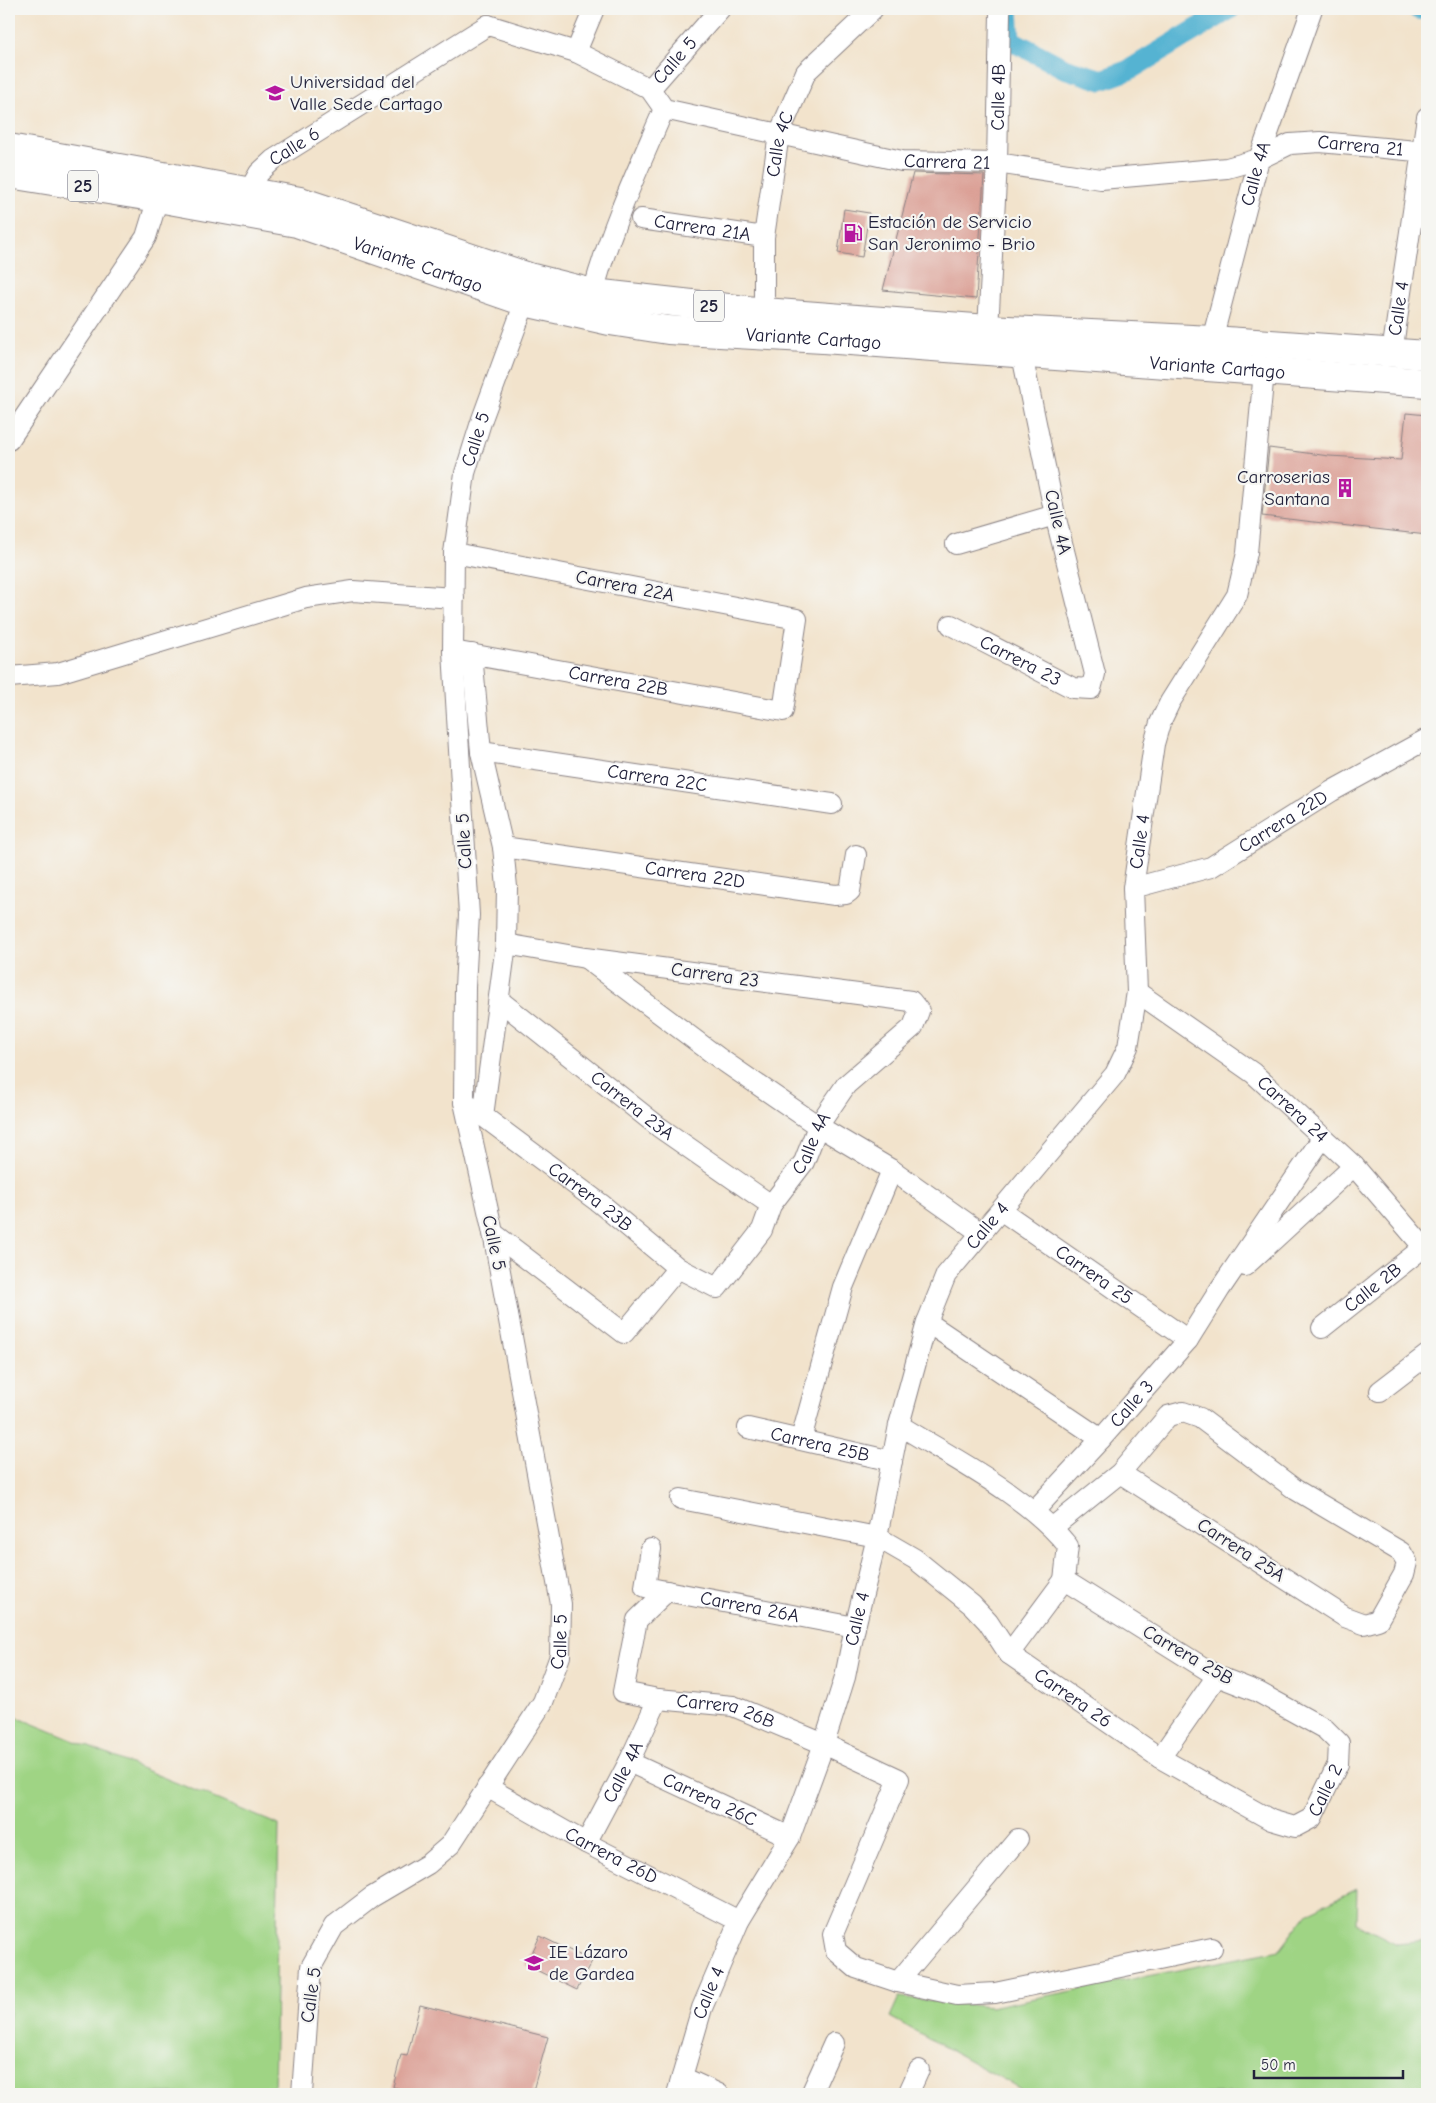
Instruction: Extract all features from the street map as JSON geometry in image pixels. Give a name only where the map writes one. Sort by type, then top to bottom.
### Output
[{"type":"highway","name":"Variante Cartago","points":[[9,148],[300,200],[528,277],[593,293],[764,312],[988,329],[1212,340],[1427,355]]},
{"type":"highway","name":"Variante Cartago","points":[[9,174],[297,223],[524,302],[610,321],[668,330],[823,339],[1427,383]]},
{"type":"street","points":[[576,52],[594,9]]},
{"type":"street","name":"Calle 5","points":[[650,89],[720,9]]},
{"type":"street","name":"Calle 4C","points":[[764,312],[764,237],[779,134],[806,72],[873,9]]},
{"type":"street","name":"Calle 4A","points":[[1212,340],[1259,159],[1312,9]]},
{"type":"street","name":"Calle 4B","points":[[988,329],[997,163],[1000,13]]},
{"type":"street","points":[[485,17],[576,52],[650,89],[664,109]]},
{"type":"street","name":"Calle 6","points":[[249,191],[259,173],[273,160],[485,17]]},
{"type":"street","name":"Calle 5","points":[[593,293],[601,262],[620,211],[664,109]]},
{"type":"street","name":"Carrera 21","points":[[664,109],[902,161],[997,163],[1101,179],[1227,168],[1259,159],[1290,144],[1320,142],[1425,152]]},
{"type":"street","name":"Calle 4","points":[[1392,353],[1425,152],[1427,117]]},
{"type":"street","points":[[9,440],[146,237],[158,198]]},
{"type":"street","name":"Carrera 21A","points":[[641,219],[764,237]]},
{"type":"street","name":"Calle 5","points":[[302,2094],[311,1967],[334,1926],[372,1897],[428,1864],[450,1845],[543,1702],[560,1656],[561,1604],[493,1233],[464,1102],[465,988],[469,915],[453,651],[454,553],[465,473],[482,419],[524,302]]},
{"type":"street","name":"Calle 4A","points":[[1022,354],[1056,515],[1094,674],[1091,689]]},
{"type":"street","name":"Calle 4","points":[[679,2086],[702,2008],[739,1921],[790,1837],[824,1744],[845,1677],[877,1537],[899,1425],[928,1322],[946,1275],[1002,1211],[1115,1074],[1128,1047],[1137,992],[1133,888],[1154,744],[1160,723],[1170,702],[1237,595],[1247,553],[1264,371]]},
{"type":"street","points":[[956,544],[1056,515]]},
{"type":"street","name":"Carrera 22A","points":[[454,553],[797,620],[784,711]]},
{"type":"street","points":[[9,677],[58,673],[306,598],[353,591],[454,598]]},
{"type":"street","name":"Carrera 23","points":[[951,625],[1073,688],[1091,689]]},
{"type":"street","name":"Carrera 22B","points":[[453,651],[784,711]]},
{"type":"street","points":[[472,654],[482,752],[503,847],[507,886],[506,944],[483,1116]]},
{"type":"street","name":"Carrera 22D","points":[[1133,888],[1211,866],[1332,791],[1427,739]]},
{"type":"street","name":"Carrera 22C","points":[[482,752],[832,804]]},
{"type":"street","name":"Carrera 22D","points":[[503,847],[834,895],[846,894],[850,891],[856,855]]},
{"type":"street","name":"Carrera 23","points":[[506,944],[586,958],[911,1001],[919,1011]]},
{"type":"street","points":[[586,958],[719,1058],[818,1126],[892,1170],[981,1233]]},
{"type":"street","name":"Carrera 24","points":[[1137,992],[1253,1073],[1354,1166],[1426,1249]]},
{"type":"street","name":"Carrera 23A","points":[[499,1000],[659,1127],[771,1205]]},
{"type":"street","name":"Calle 4A","points":[[717,1288],[762,1230],[771,1205],[804,1162],[818,1126],[846,1086],[913,1027],[919,1011]]},
{"type":"street","name":"Carrera 23B","points":[[464,1102],[601,1204],[678,1268],[717,1288]]},
{"type":"street","name":"Calle 3","points":[[1034,1511],[1101,1439],[1188,1340],[1220,1289],[1323,1137]]},
{"type":"street","name":"Calle 3","points":[[1220,1289],[1354,1166]]},
{"type":"street","points":[[802,1439],[843,1287],[892,1170]]},
{"type":"street","name":"Carrera 25","points":[[1002,1211],[1188,1340]]},
{"type":"street","points":[[493,1233],[624,1333],[678,1268]]},
{"type":"street","name":"Calle 2B","points":[[1322,1328],[1426,1249]]},
{"type":"street","points":[[928,1322],[1101,1439]]},
{"type":"street","points":[[1380,1391],[1427,1354]]},
{"type":"street","name":"Carrera 25A","points":[[1183,1412],[1200,1418],[1296,1490],[1401,1552],[1407,1562],[1404,1574],[1378,1620],[1364,1624],[1345,1617],[1120,1473],[1168,1416],[1183,1412]]},
{"type":"street","points":[[899,1425],[1034,1511],[1053,1527],[1068,1546],[1064,1580],[1009,1654]]},
{"type":"street","name":"Carrera 25B","points":[[748,1428],[892,1461]]},
{"type":"street","points":[[1053,1527],[1120,1473]]},
{"type":"street","name":"Carrera 26","points":[[681,1499],[877,1537],[915,1559],[972,1605],[988,1622],[1009,1654],[1160,1758],[1271,1820],[1294,1827]]},
{"type":"street","name":"Carrera 26A","points":[[650,1549],[646,1587],[855,1627]]},
{"type":"street","name":"Carrera 25B","points":[[1064,1580],[1217,1676],[1258,1692],[1317,1724],[1339,1743]]},
{"type":"street","name":"Carrera 26B","points":[[667,1591],[637,1620],[623,1692],[658,1699],[733,1706],[824,1744],[899,1779],[833,1934],[836,1951],[856,1968],[898,1982]]},
{"type":"street","points":[[1160,1758],[1217,1676]]},
{"type":"street","name":"Calle 4A","points":[[586,1843],[629,1762],[658,1699]]},
{"type":"street","name":"Calle 2","points":[[1294,1827],[1312,1818],[1338,1764],[1339,1743]]},
{"type":"street","name":"Carrera 26C","points":[[629,1762],[790,1837]]},
{"type":"street","name":"Carrera 26D","points":[[487,1787],[586,1843],[739,1921]]},
{"type":"street","points":[[1018,1840],[898,1982],[958,1995],[995,1993],[1212,1948]]},
{"type":"street","points":[[810,2094],[834,2043]]},
{"type":"street","points":[[908,2094],[919,2070]]},
{"type":"street","points":[[679,2086],[719,2094]]},
{"type":"green space","points":[[9,1714],[279,1825],[274,2094],[9,2094]]},
{"type":"green space","points":[[1357,1889],[1356,1923],[1397,1944],[1427,1941],[1427,2094],[1026,2094],[1019,2088],[890,2017],[899,1997],[990,2007],[1280,1950],[1309,1912]]},
{"type":"building","points":[[913,173],[984,175],[976,299],[883,290]]},
{"type":"building","name":"Estación de Servicio San Jeronimo - Brio","points":[[844,209],[869,213],[862,257],[838,253]]},
{"type":"building","name":"Carroserias Santana","points":[[1406,413],[1427,415],[1427,535],[1262,516],[1269,448],[1329,456],[1401,460]]},
{"type":"building","points":[[540,1936],[592,1961],[577,1990],[526,1965]]},
{"type":"building","points":[[420,2005],[548,2037],[532,2094],[421,2094],[393,2087],[401,2055],[407,2056]]},
{"type":"waterway","points":[[1008,9],[1010,40],[1064,68],[1102,80],[1129,70],[1230,9]]},
{"type":"waterway","points":[[1418,9],[1427,10]]},
{"type":"place","name":"Universidad del Valle Sede Cartago","points":[[275,93]]},
{"type":"place","name":"Estación de Servicio San Jeronimo - Brio","points":[[853,233]]},
{"type":"place","name":"Carroserias Santana","points":[[1345,488]]},
{"type":"place","name":"IE Lázaro de Gardea","points":[[534,1963]]}]
